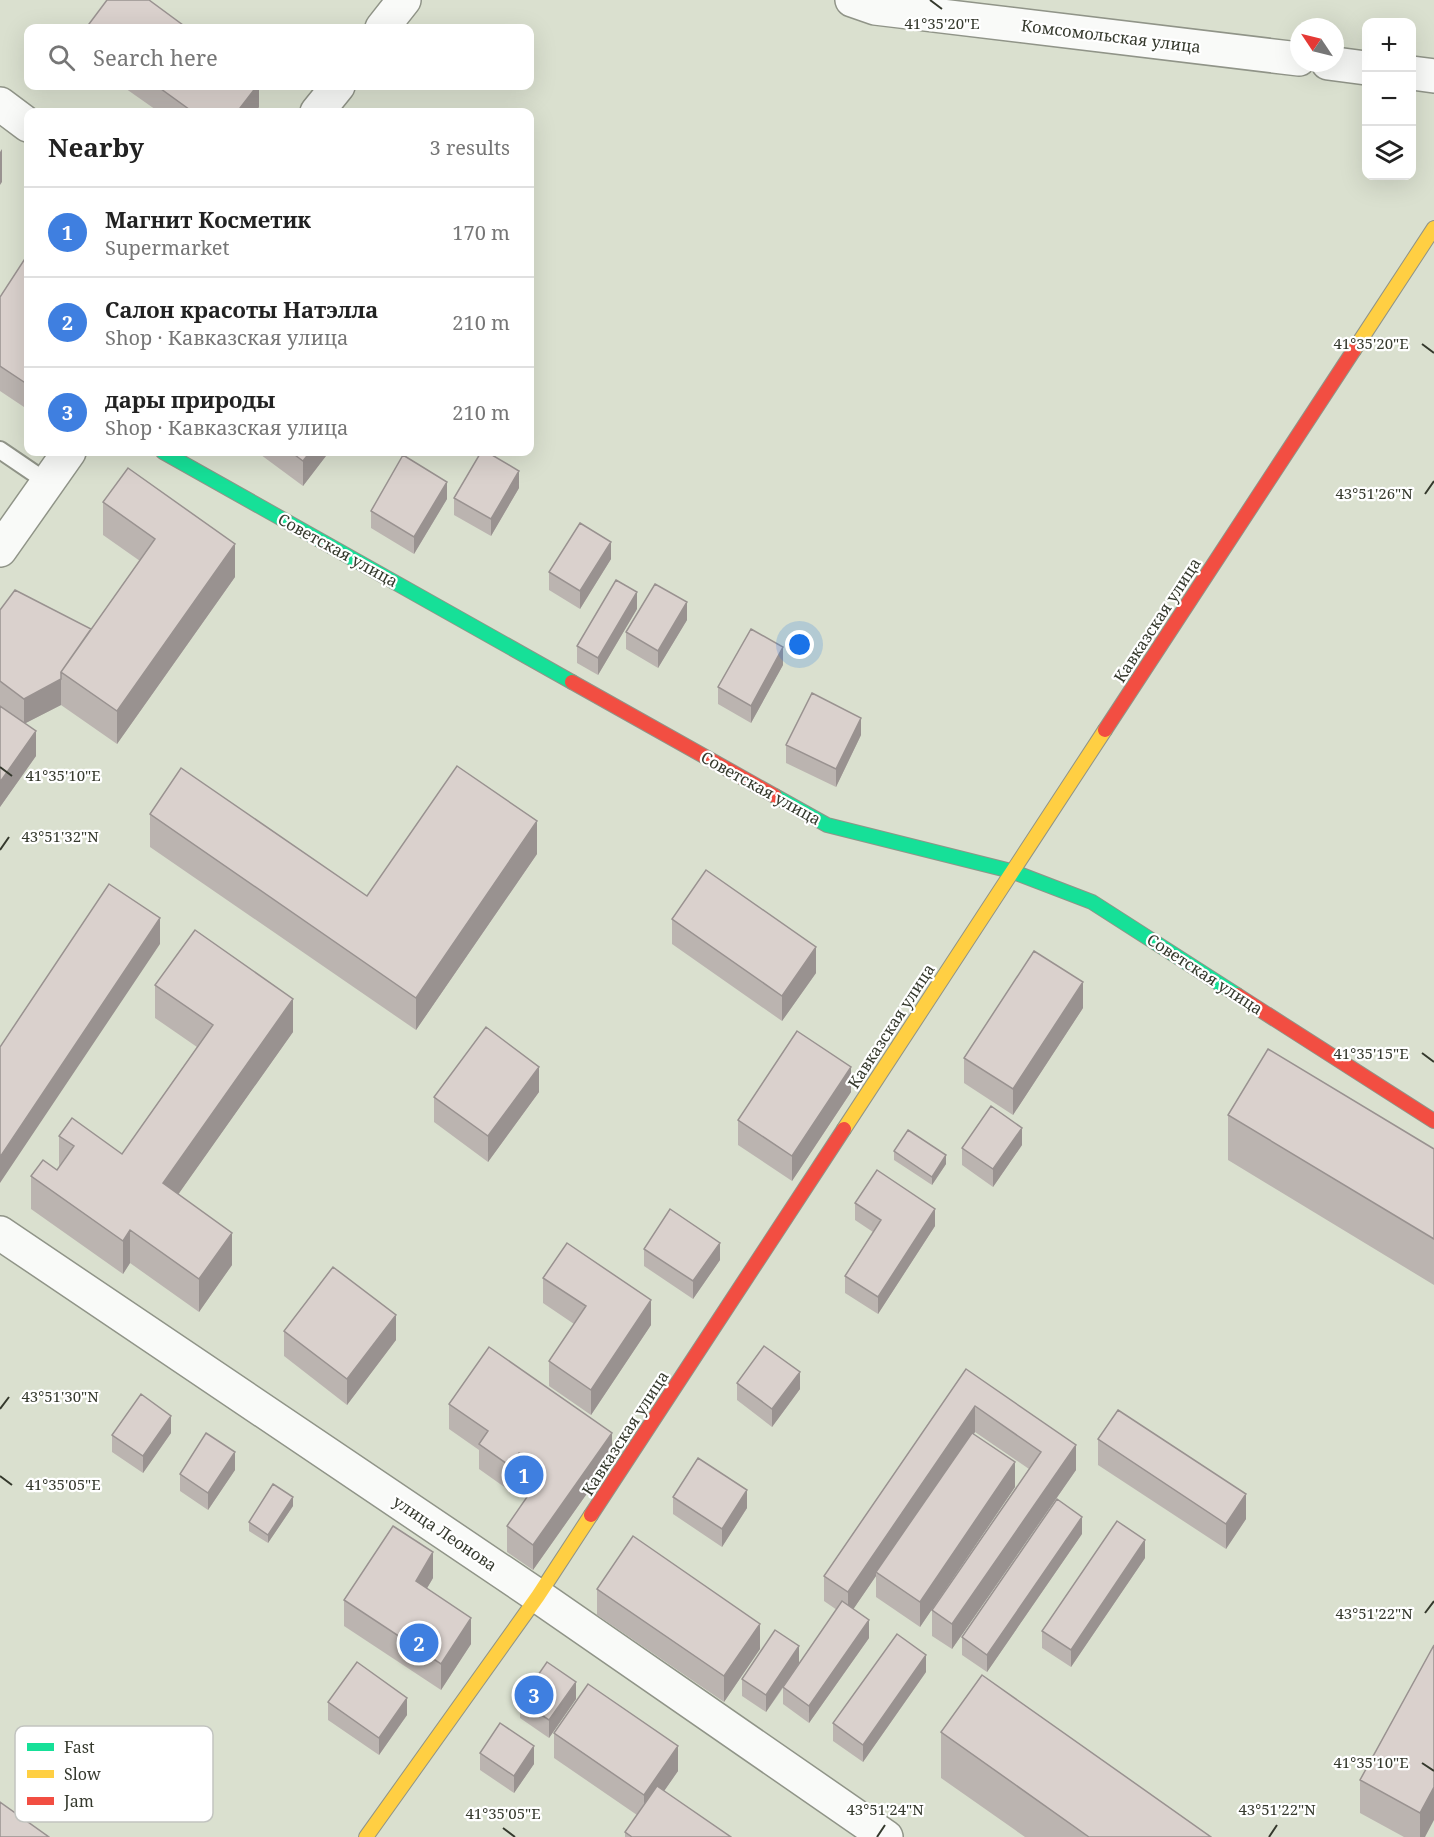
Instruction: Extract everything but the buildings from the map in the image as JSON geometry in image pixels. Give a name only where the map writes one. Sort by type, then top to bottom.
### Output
[{"type":"street","points":[[385,24],[404,0]]},
{"type":"street","name":"Комсомольская улица","points":[[852,0],[875,8],[1290,58]]},
{"type":"street","points":[[1344,65],[1362,67]]},
{"type":"street","points":[[1416,74],[1434,76]]},
{"type":"street","points":[[320,108],[335,90]]},
{"type":"street","points":[[0,104],[24,122]]},
{"type":"street","name":"Кавказская улица","points":[[366,1837],[538,1596],[1434,228]]},
{"type":"street","points":[[0,550],[66,456]]},
{"type":"street","name":"Советская улица","points":[[170,456],[827,825],[1011,871],[1092,902],[1434,1121]]},
{"type":"street","name":"улица Леонова","points":[[0,1233],[538,1596],[886,1837]]},
{"type":"lane","points":[[0,450],[47,482]]},
{"type":"traffic: fast","points":[[170,456],[572,682]]},
{"type":"traffic: fast","points":[[775,796],[827,825],[1011,871],[1092,902],[1237,995]]},
{"type":"traffic: slow","points":[[1354,350],[1434,228]]},
{"type":"traffic: slow","points":[[844,1129],[1105,730]]},
{"type":"traffic: slow","points":[[366,1837],[538,1596],[591,1515]]},
{"type":"traffic: jam","points":[[1105,730],[1354,350]]},
{"type":"traffic: jam","points":[[572,682],[775,796]]},
{"type":"traffic: jam","points":[[1237,995],[1434,1121]]},
{"type":"traffic: jam","points":[[591,1515],[844,1129]]},
{"type":"place","name":"Магнит Косметик","points":[[524,1475]]},
{"type":"place","name":"Салон красоты Натэлла","points":[[419,1643]]},
{"type":"place","name":"дары природы","points":[[534,1695]]}]
